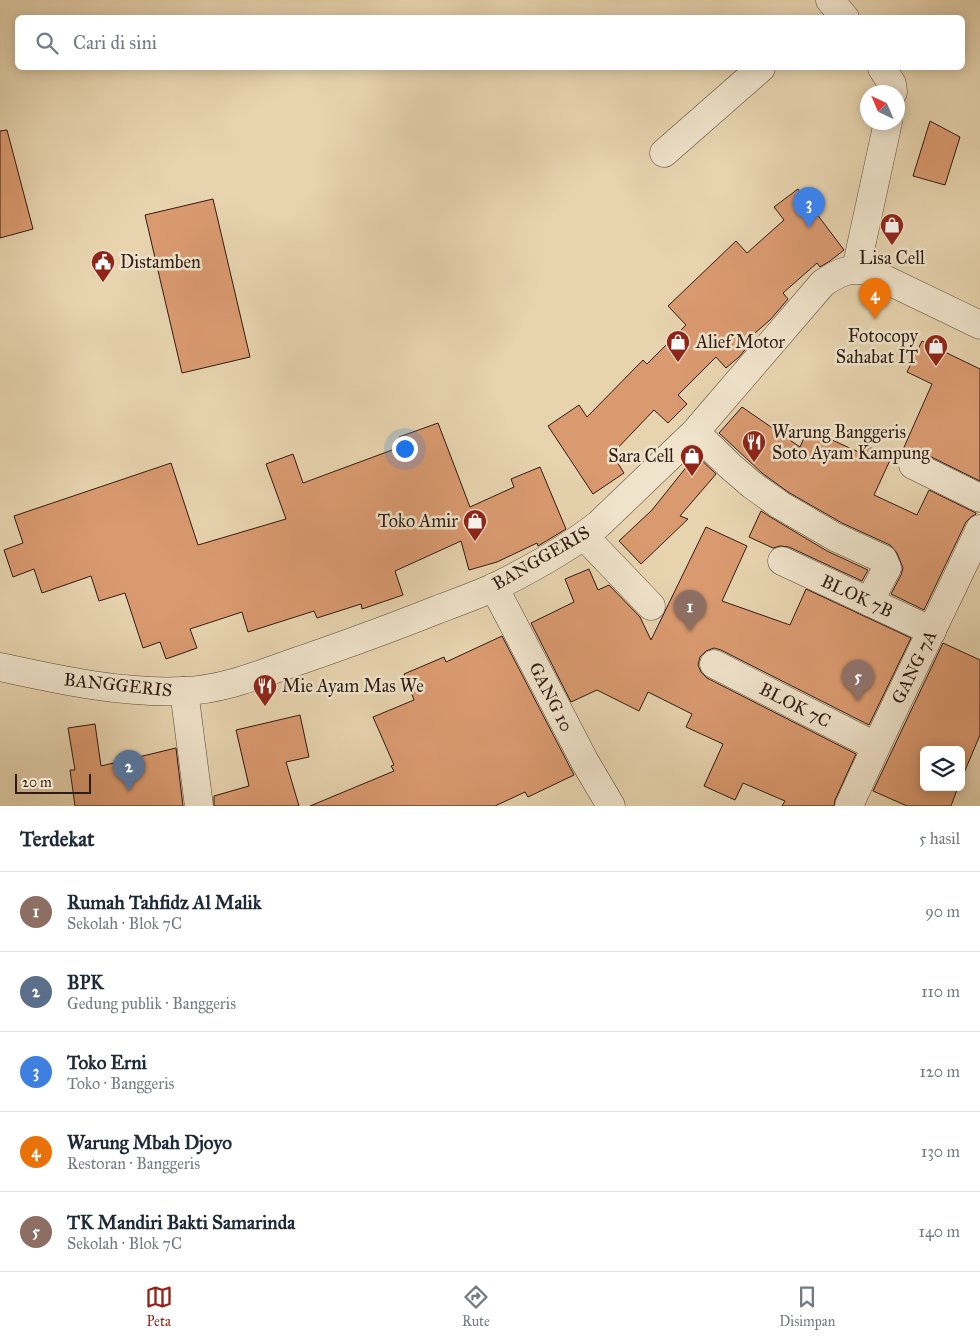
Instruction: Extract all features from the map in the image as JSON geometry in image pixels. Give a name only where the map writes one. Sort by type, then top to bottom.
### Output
[{"type":"street","points":[[664,153],[759,70]]},
{"type":"street","points":[[883,70],[892,85]]},
{"type":"street","points":[[886,130],[856,269],[868,272],[980,325]]},
{"type":"street","name":"BANGGERIS","points":[[0,667],[60,680],[122,689],[142,691],[202,690],[234,682],[371,636],[494,587],[554,555],[599,524],[695,432],[823,283],[844,270],[856,269]]},
{"type":"street","points":[[695,432],[752,485],[780,505],[835,537],[883,559],[887,568],[870,602]]},
{"type":"street","points":[[913,466],[980,498]]},
{"type":"street","name":"GANG 7A","points":[[849,806],[980,529]]},
{"type":"street","points":[[584,536],[651,606]]},
{"type":"street","name":"BLOK 7B","points":[[782,561],[932,631]]},
{"type":"street","name":"GANG 10","points":[[494,587],[610,806]]},
{"type":"street","name":"BLOK 7C","points":[[714,664],[876,746]]},
{"type":"street","points":[[184,691],[200,806]]},
{"type":"building","points":[[930,121],[960,137],[945,185],[913,176]]},
{"type":"building","points":[[7,130],[33,229],[0,238],[0,131]]},
{"type":"building","points":[[798,189],[844,250],[820,267],[817,263],[783,293],[788,299],[771,319],[746,341],[749,345],[726,368],[716,357],[678,395],[687,404],[668,423],[654,410],[612,454],[624,473],[593,494],[548,426],[579,405],[587,417],[643,360],[647,364],[686,325],[668,306],[736,241],[747,253],[784,220],[774,207]]},
{"type":"building","points":[[213,199],[250,357],[182,373],[145,215]]},
{"type":"building","points":[[922,341],[980,369],[980,481],[919,451],[911,450],[901,454],[932,384],[907,372]]},
{"type":"building","points":[[742,407],[800,447],[808,429],[863,454],[867,446],[891,458],[874,495],[917,515],[929,490],[976,513],[966,522],[924,610],[891,594],[903,568],[897,553],[890,545],[842,523],[788,492],[762,473],[719,433]]},
{"type":"building","points":[[438,423],[470,507],[514,487],[511,479],[540,467],[566,529],[538,546],[537,543],[497,562],[469,570],[461,541],[395,571],[403,595],[362,609],[361,604],[317,618],[314,611],[248,632],[242,612],[190,629],[197,648],[166,659],[160,642],[143,648],[125,593],[99,601],[91,576],[42,593],[34,569],[13,577],[4,550],[23,543],[14,516],[171,463],[198,545],[286,519],[266,464],[293,454],[303,483],[403,446],[399,437]]},
{"type":"building","points":[[696,455],[716,474],[680,516],[688,519],[641,564],[619,541],[652,510]]},
{"type":"building","points":[[761,511],[827,551],[868,570],[862,581],[789,547],[780,546],[773,548],[749,537]]},
{"type":"building","points":[[706,527],[747,546],[722,601],[790,625],[806,589],[911,638],[869,725],[721,650],[714,648],[706,651],[700,657],[698,665],[701,672],[707,678],[856,754],[834,806],[782,806],[785,801],[743,783],[735,800],[704,786],[723,744],[686,727],[692,714],[648,692],[639,711],[597,690],[571,702],[531,623],[574,602],[565,579],[589,569],[598,590],[609,585],[640,617],[651,640]]},
{"type":"building","points":[[502,636],[574,775],[528,797],[525,792],[495,806],[310,806],[394,771],[391,766],[394,765],[373,717],[414,700],[404,674],[444,657],[446,662]]},
{"type":"building","points":[[943,643],[980,660],[980,735],[965,771],[965,746],[920,746],[920,791],[957,791],[951,806],[907,806],[873,791]]},
{"type":"building","points":[[300,715],[309,757],[286,762],[299,806],[214,806],[214,796],[249,786],[236,730]]},
{"type":"building","points":[[95,724],[101,766],[176,748],[183,806],[75,806],[70,770],[75,770],[68,728]]},
{"type":"place","name":"Toko Erni","points":[[809,228]]},
{"type":"place","name":"Lisa Cell","points":[[892,246]]},
{"type":"place","name":"Distamben","points":[[103,283]]},
{"type":"place","name":"Warung Mbah Djoyo","points":[[875,319]]},
{"type":"place","name":"Alief Motor","points":[[678,363]]},
{"type":"place","name":"Fotocopy Sahabat IT","points":[[936,367]]},
{"type":"place","name":"Warung Banggeris Soto Ayam Kampung","points":[[754,463]]},
{"type":"place","name":"Sara Cell","points":[[692,477]]},
{"type":"place","name":"Toko Amir","points":[[475,542]]},
{"type":"place","name":"Rumah Tahfidz Al Malik","points":[[690,631]]},
{"type":"place","name":"TK Mandiri Bakti Samarinda","points":[[858,701]]},
{"type":"place","name":"Mie Ayam Mas We","points":[[265,707]]},
{"type":"place","name":"BPK","points":[[129,791]]}]
